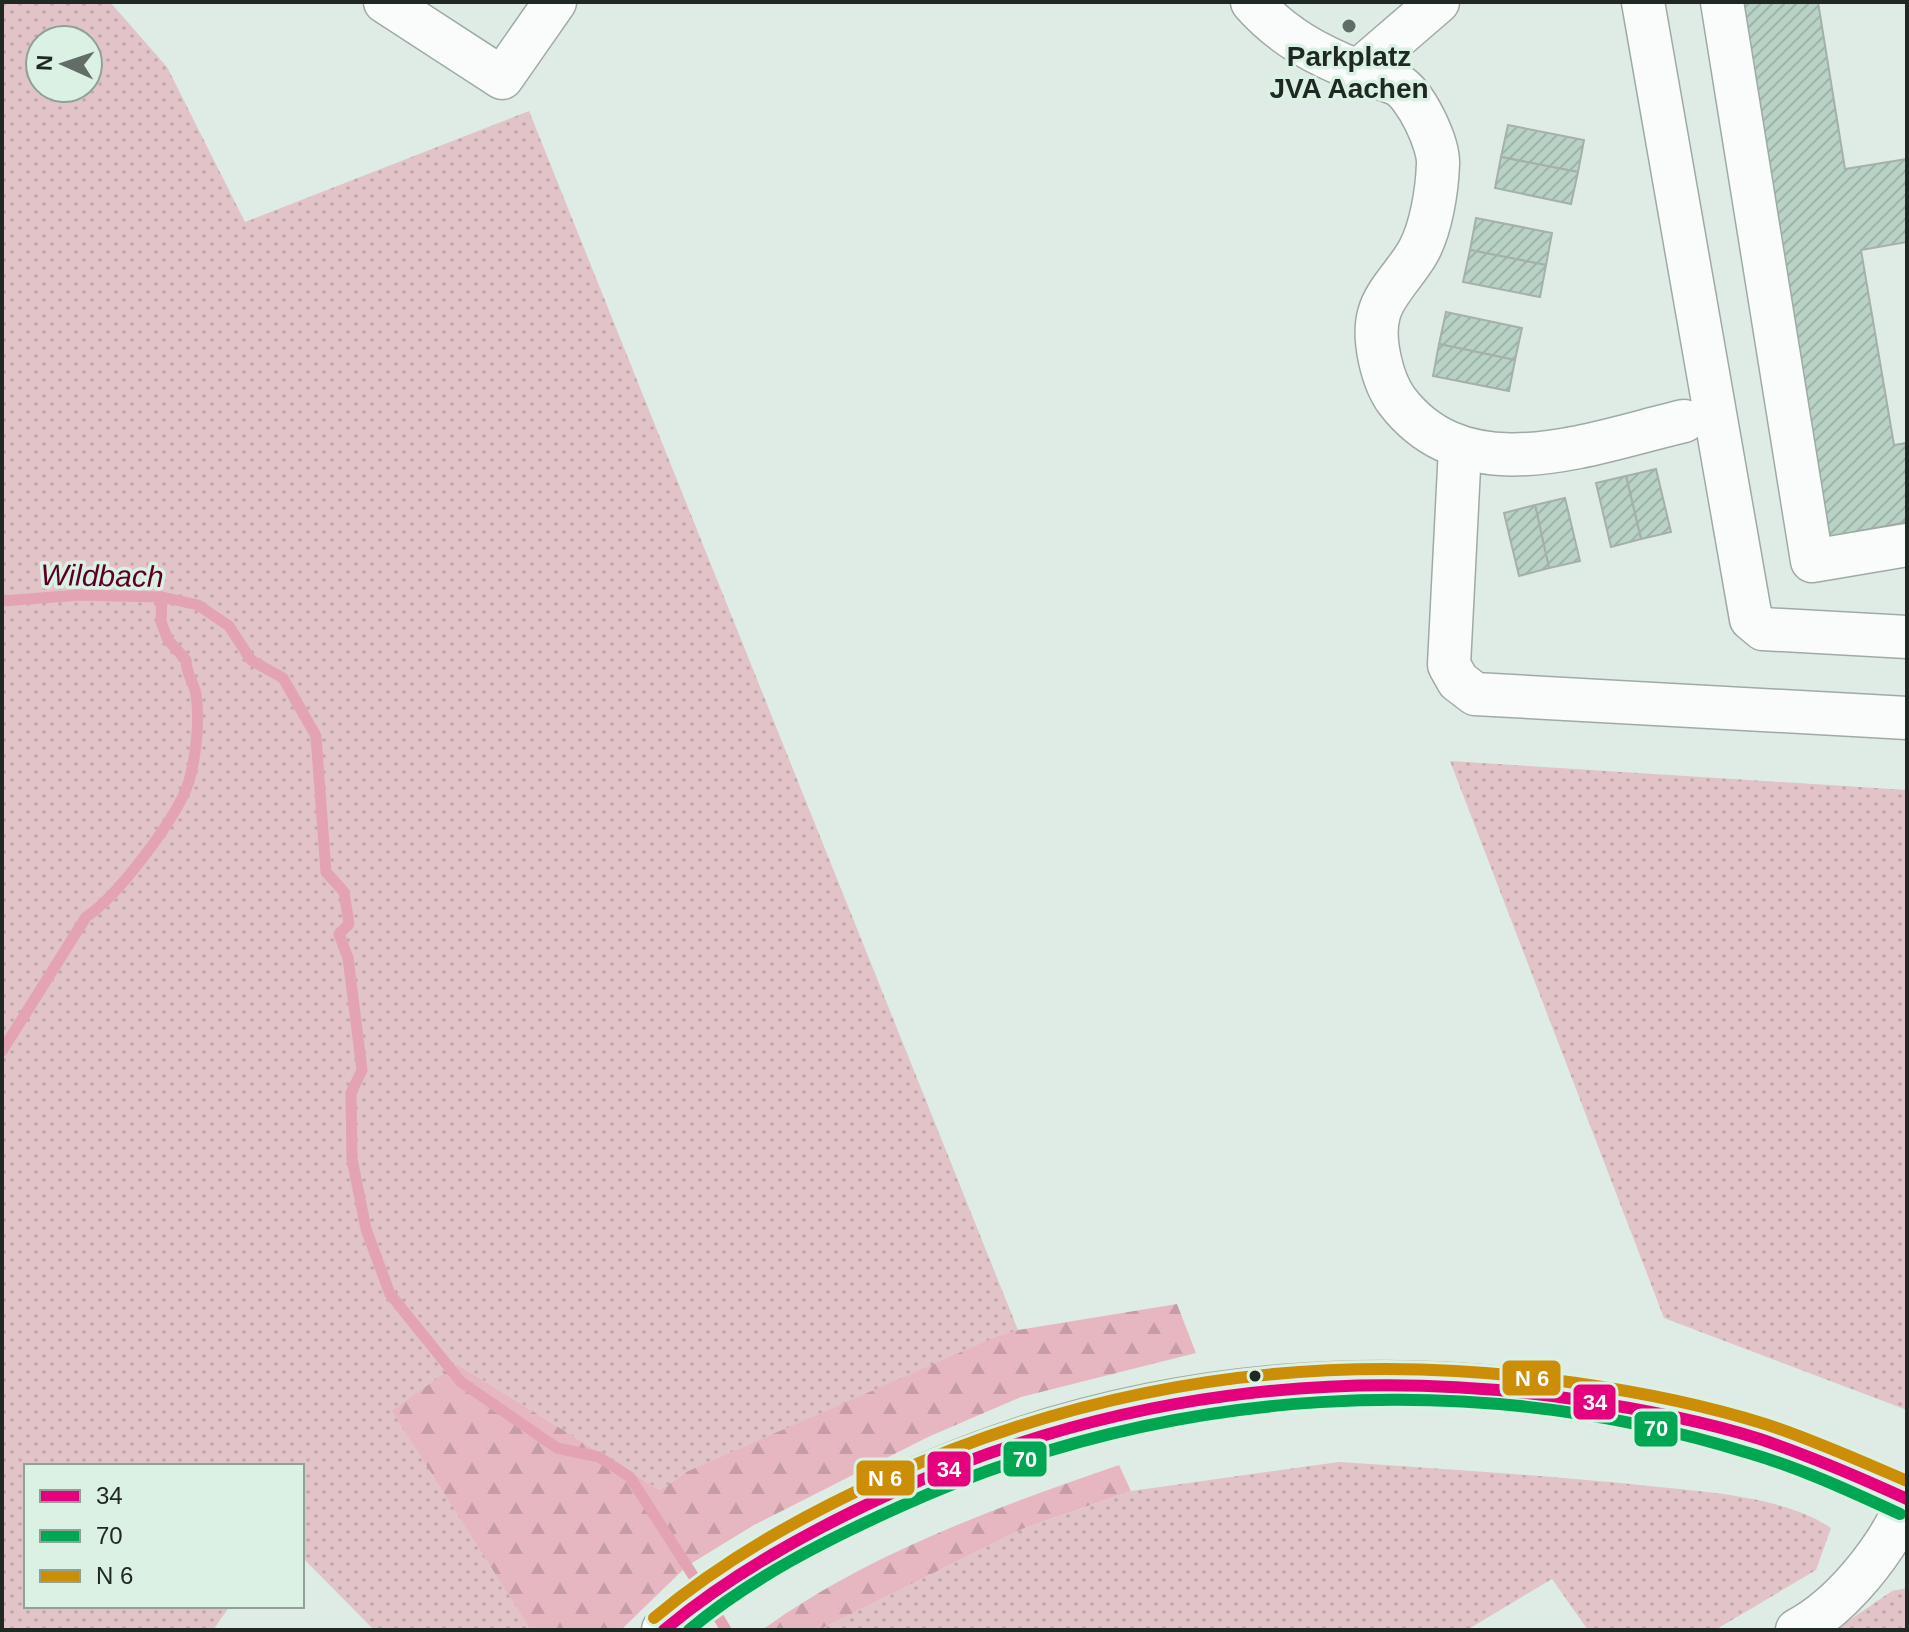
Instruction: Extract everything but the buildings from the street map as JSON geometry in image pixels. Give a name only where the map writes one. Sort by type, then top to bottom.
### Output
[{"type":"main road","points":[[666,1628],[714,1590],[889,1492],[1026,1438],[1154,1403],[1250,1388],[1325,1382],[1410,1382],[1572,1396],[1736,1432],[1831,1465],[1907,1502]]},
{"type":"street","points":[[385,2],[502,78],[555,2]]},
{"type":"street","points":[[1252,2],[1268,21],[1314,53],[1400,86],[1424,116],[1439,161],[1431,211],[1419,250],[1379,314],[1379,361],[1389,390],[1414,422],[1460,448],[1510,458],[1684,421]]},
{"type":"street","points":[[1358,71],[1438,2]]},
{"type":"street","points":[[1643,2],[1751,619],[1763,629],[1907,637]]},
{"type":"street","points":[[1722,2],[1812,561],[1907,545]]},
{"type":"street","points":[[1460,448],[1449,665],[1458,681],[1475,694],[1907,718]]},
{"type":"street","points":[[1797,1630],[1818,1619],[1889,1542],[1907,1502]]},
{"type":"shaded area","points":[[2,2],[110,2],[167,67],[245,222],[529,111],[1018,1330],[688,1471],[660,1490],[457,1364],[531,1630],[374,1630],[304,1559],[304,1464],[24,1464],[24,1608],[229,1608],[213,1630],[2,1630]]},
{"type":"shaded area","points":[[1450,761],[1907,790],[1907,1410],[1664,1318]]},
{"type":"shaded area","points":[[1339,1462],[1719,1493],[1791,1509],[1831,1528],[1816,1570],[1715,1630],[1588,1630],[1552,1579],[1467,1630],[819,1630],[1022,1529],[1131,1491]]},
{"type":"shaded area","points":[[1907,1588],[1907,1630],[1835,1630],[1892,1591]]},
{"type":"green space","points":[[1177,1304],[1196,1353],[1021,1397],[928,1437],[754,1525],[687,1566],[621,1630],[531,1630],[392,1411],[457,1364],[660,1490],[688,1471],[996,1337],[1018,1330]]},
{"type":"green space","points":[[1119,1465],[1131,1491],[1022,1529],[819,1630],[762,1630],[845,1578],[889,1555],[1026,1498]]},
{"type":"waterway","name":"Wildbach","points":[[2,601],[79,595],[162,597],[198,605],[229,626],[251,660],[283,678],[316,736],[326,872],[344,892],[349,924],[339,934],[348,958],[362,1070],[351,1093],[352,1159],[366,1229],[390,1294],[461,1382],[557,1448],[599,1457],[630,1477],[701,1588]]},
{"type":"waterway","points":[[2,1051],[86,917],[114,892],[145,855],[173,815],[189,781],[197,738],[196,695],[186,660],[168,640],[161,622],[162,597]]},
{"type":"waterway","name":"Wildbach","points":[[710,1603],[726,1630]]},
{"type":"transit line","points":[[654,1618],[737,1557],[825,1507],[887,1477],[970,1443],[1054,1415],[1139,1394],[1224,1379],[1311,1371],[1398,1369],[1487,1373],[1576,1383],[1671,1400],[1742,1417],[1801,1437],[1907,1481]]},
{"type":"transit line","name":"34","points":[[664,1630],[718,1589],[775,1553],[896,1491],[977,1458],[1059,1431],[1143,1410],[1227,1396],[1313,1388],[1399,1385],[1486,1389],[1573,1399],[1691,1420],[1737,1432],[1797,1452],[1907,1499]]},
{"type":"transit line","name":"70","points":[[689,1630],[738,1593],[817,1547],[899,1507],[1001,1466],[1105,1435],[1212,1414],[1320,1402],[1429,1400],[1538,1408],[1646,1426],[1771,1460],[1900,1514]]},
{"type":"place","name":"Parkplatz JVA Aachen","points":[[1349,26]]}]
